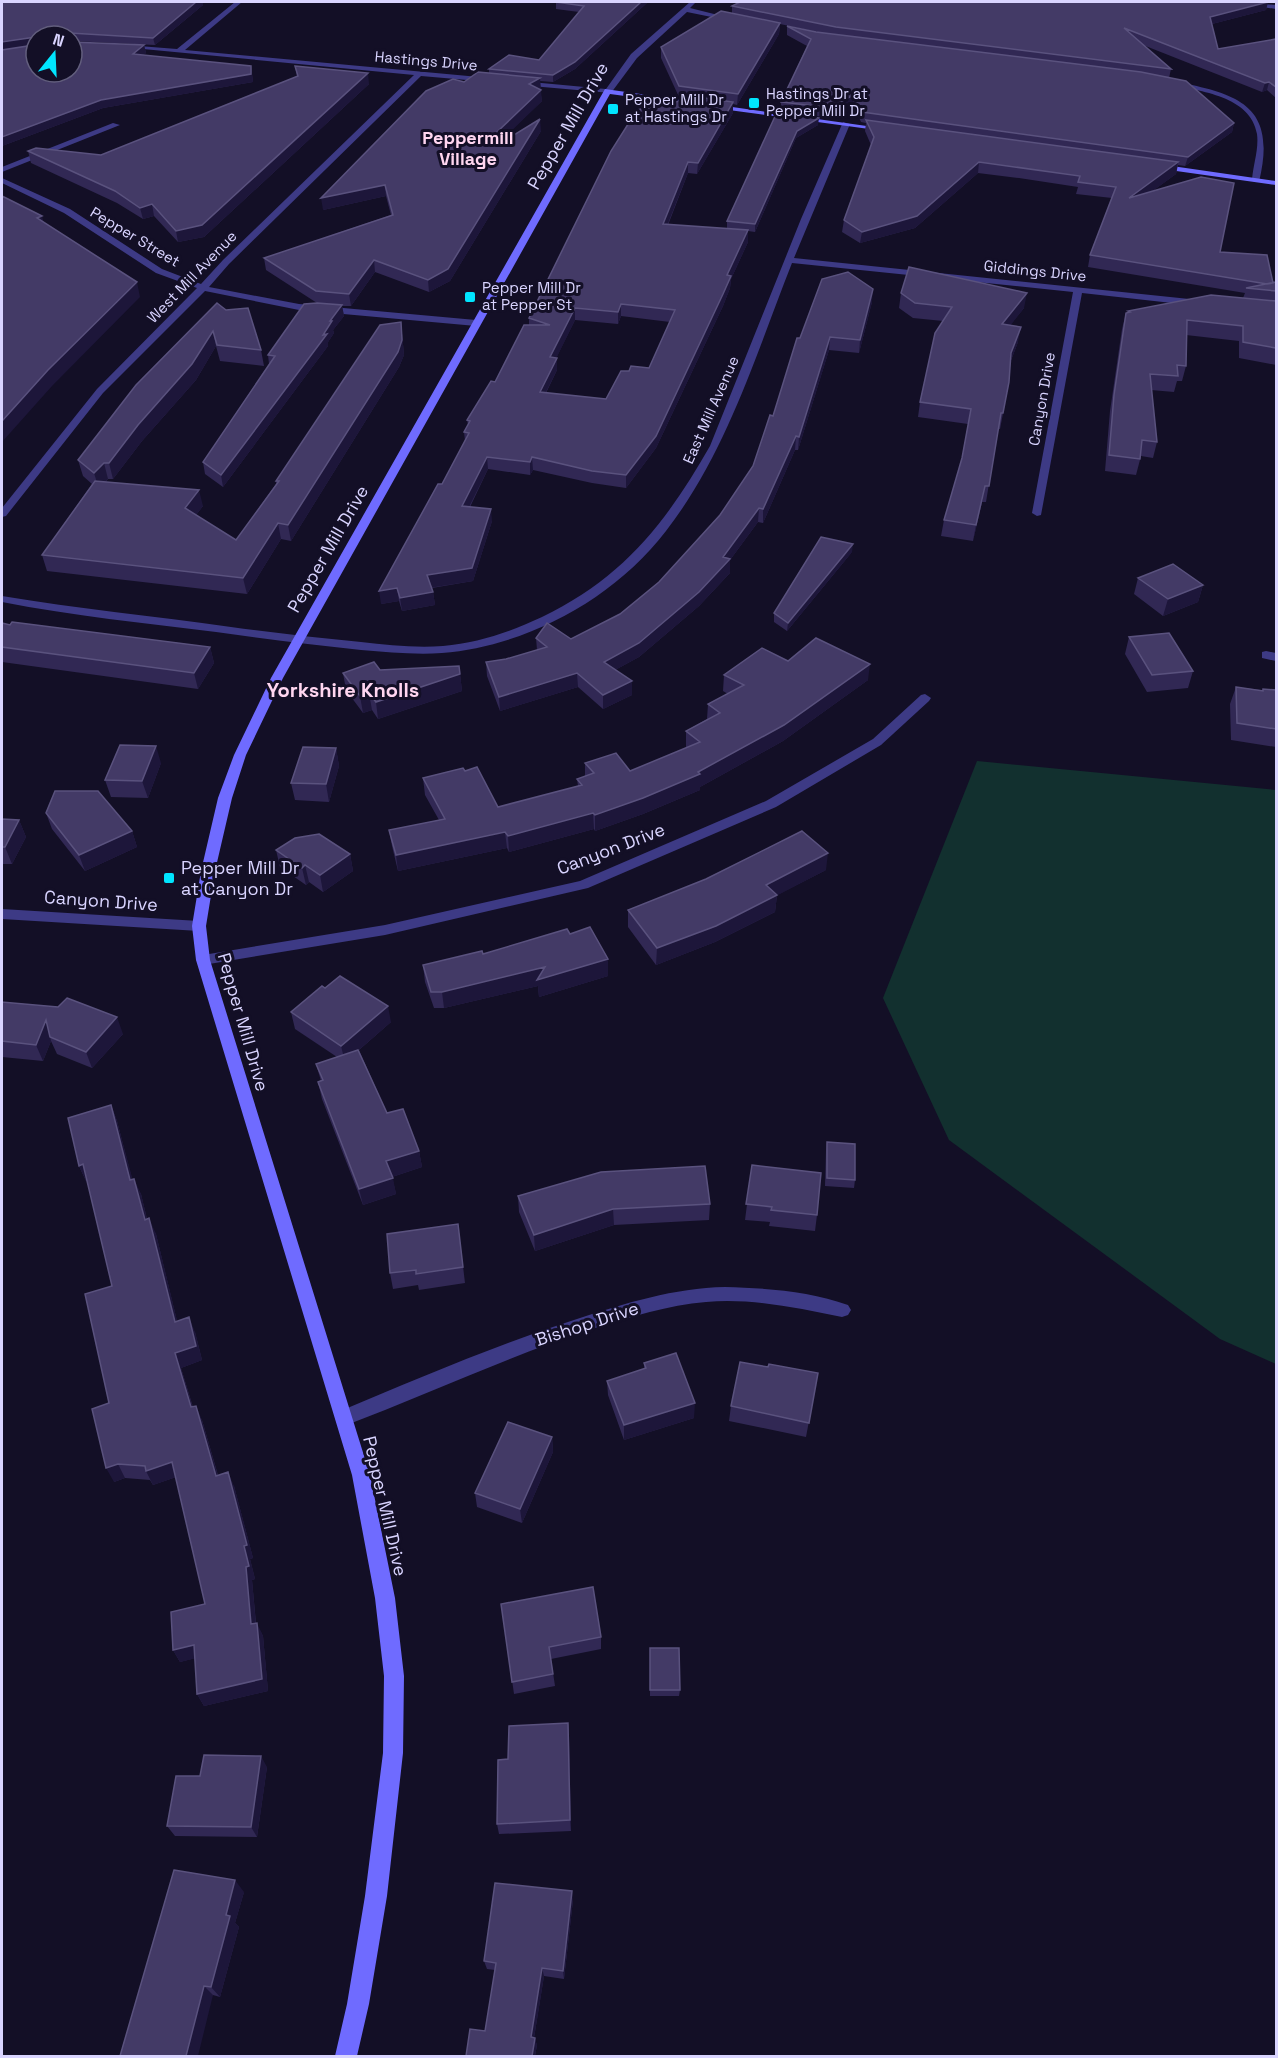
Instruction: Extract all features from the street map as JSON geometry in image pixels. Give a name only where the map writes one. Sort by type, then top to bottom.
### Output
[{"type":"street","points":[[178,52],[239,2]]},
{"type":"street","name":"Pepper Mill Drive","points":[[346,2056],[358,2004],[387,1812],[394,1717],[394,1676],[385,1598],[361,1475],[203,960],[199,926],[216,831],[236,766],[258,714],[608,91],[634,56],[693,2]]},
{"type":"street","points":[[1242,2],[1276,7]]},
{"type":"street","points":[[684,9],[738,21]]},
{"type":"street","name":"Hastings Drive","points":[[115,46],[501,81]]},
{"type":"street","name":"West Mill Avenue","points":[[2,514],[100,391],[419,74]]},
{"type":"street","points":[[513,82],[608,91],[891,130]]},
{"type":"street","points":[[1161,82],[1227,97],[1252,114],[1261,132],[1256,180]]},
{"type":"street","name":"East Mill Avenue","points":[[298,641],[406,650],[452,648],[500,638],[571,609],[607,586],[646,550],[664,528],[700,474],[715,446],[846,124]]},
{"type":"street","points":[[2,170],[116,125]]},
{"type":"street","points":[[1146,164],[1276,183]]},
{"type":"street","name":"Pepper Street","points":[[2,180],[67,211],[159,271],[202,288],[230,296],[299,307],[476,323]]},
{"type":"street","name":"Giddings Drive","points":[[790,260],[1214,305]]},
{"type":"street","name":"Canyon Drive","points":[[1038,513],[1078,291]]},
{"type":"street","points":[[2,599],[298,641]]},
{"type":"street","name":"Canyon Drive","points":[[203,960],[385,930],[583,885],[771,804],[877,742],[925,698]]},
{"type":"street","name":"Canyon Drive","points":[[2,914],[199,926]]},
{"type":"street","name":"Bishop Drive","points":[[344,1418],[541,1338],[669,1299],[723,1294],[754,1295],[792,1299],[842,1310]]},
{"type":"green space","points":[[977,761],[1276,790],[1276,1364],[1220,1339],[949,1140],[883,998]]},
{"type":"building","points":[[2,2],[196,2],[153,38],[84,34],[84,24],[24,24],[24,39],[2,42]]},
{"type":"building","points":[[556,2],[641,2],[575,62],[553,75],[489,69],[509,55],[539,60],[584,6]]},
{"type":"building","points":[[740,2],[1268,2],[1210,17],[1218,49],[1276,39],[1276,87],[1269,82],[1265,83],[1124,28],[1171,69],[836,27],[732,6]]},
{"type":"building","points":[[721,11],[780,23],[738,94],[679,86],[661,47]]},
{"type":"building","points":[[787,26],[816,32],[1141,72],[1186,81],[1234,123],[1188,157],[862,112],[853,95],[831,108],[781,102],[811,39]]},
{"type":"building","points":[[84,42],[144,45],[133,54],[251,66],[251,74],[101,100],[2,137],[2,50],[24,47],[24,84],[84,84]]},
{"type":"building","points":[[295,66],[368,73],[202,225],[176,231],[152,204],[140,208],[115,191],[28,151],[36,148],[101,155],[298,76]]},
{"type":"building","points":[[478,72],[540,78],[529,84],[541,90],[497,132],[504,141],[540,119],[448,269],[428,280],[374,260],[349,294],[316,291],[264,258],[393,215],[385,185],[321,198],[426,91],[453,79],[464,82]]},
{"type":"building","points":[[683,95],[733,102],[698,163],[688,162],[663,224],[748,230],[727,275],[731,276],[723,294],[656,436],[626,475],[592,471],[532,457],[530,462],[487,457],[462,506],[491,509],[472,568],[427,575],[433,592],[400,598],[397,588],[379,591],[469,433],[464,432],[470,421],[467,420],[491,381],[495,382],[524,325],[550,325],[529,318],[611,151],[637,110],[685,100]],"holes":[[[621,304],[675,310],[649,368],[631,366],[629,371],[621,371],[606,399],[540,392],[557,358],[550,357],[575,308],[618,312]]]},
{"type":"building","points":[[777,112],[819,118],[797,131],[755,224],[727,221]]},
{"type":"building","points":[[866,120],[1178,162],[1129,198],[1201,177],[1234,183],[1220,252],[1267,255],[1273,283],[1267,284],[1090,255],[1116,187],[1078,182],[1080,176],[979,162],[917,216],[862,232],[844,220],[874,137]]},
{"type":"building","points":[[2,196],[42,216],[37,218],[137,282],[48,370],[2,421]]},
{"type":"building","points":[[909,267],[1027,293],[1002,324],[1021,327],[1011,353],[1009,382],[1003,413],[1001,413],[989,486],[985,486],[976,525],[944,520],[962,458],[971,409],[920,402],[935,333],[952,307],[915,303],[901,293]]},
{"type":"building","points":[[848,272],[873,289],[860,340],[830,337],[799,437],[796,436],[763,509],[759,508],[723,557],[730,559],[699,592],[639,643],[604,662],[632,681],[603,695],[577,673],[499,697],[486,662],[506,659],[547,647],[536,638],[547,623],[571,639],[620,614],[659,582],[720,515],[753,466],[770,415],[773,416],[797,338],[800,338],[822,279]]},
{"type":"building","points":[[1276,282],[1276,291],[1246,288]]},
{"type":"building","points":[[1211,295],[1276,301],[1276,348],[1243,342],[1243,326],[1187,320],[1186,366],[1177,365],[1178,376],[1150,374],[1157,442],[1142,440],[1140,459],[1109,455],[1114,395],[1126,313]]},
{"type":"building","points":[[217,303],[226,310],[248,308],[261,350],[217,345],[213,331],[192,364],[138,425],[109,463],[104,463],[94,473],[78,460],[136,385]]},
{"type":"building","points":[[304,304],[342,305],[323,335],[327,334],[221,475],[203,462],[275,356],[268,355]]},
{"type":"building","points":[[401,322],[402,340],[398,352],[288,525],[278,523],[243,578],[42,555],[95,481],[199,490],[185,508],[236,540],[279,481],[276,481],[380,325]]},
{"type":"building","points":[[821,537],[853,544],[788,623],[774,613]]},
{"type":"building","points":[[1173,564],[1203,585],[1168,599],[1138,578]]},
{"type":"building","points":[[12,622],[210,647],[194,673],[2,647],[2,623],[10,625]]},
{"type":"building","points":[[1169,633],[1193,671],[1152,675],[1129,637]]},
{"type":"building","points":[[816,638],[870,664],[784,725],[698,772],[700,774],[595,815],[593,813],[508,836],[505,832],[396,855],[389,830],[445,819],[423,778],[463,768],[465,771],[477,767],[498,807],[582,785],[577,779],[594,773],[585,763],[616,753],[630,771],[700,742],[686,731],[720,713],[708,704],[744,685],[724,675],[762,648],[788,661]]},
{"type":"building","points":[[374,662],[380,670],[459,666],[460,674],[376,702],[369,693],[360,696],[343,673]]},
{"type":"building","points":[[1236,687],[1263,691],[1263,689],[1276,690],[1276,729],[1237,723]]},
{"type":"building","points":[[120,745],[156,746],[142,781],[105,780]]},
{"type":"building","points":[[303,747],[336,748],[326,784],[291,783]]},
{"type":"building","points":[[55,791],[98,791],[132,831],[79,855],[46,813]]},
{"type":"building","points":[[2,819],[19,820],[5,847],[2,847]]},
{"type":"building","points":[[802,831],[828,853],[766,885],[777,895],[716,926],[657,948],[628,910],[706,879]]},
{"type":"building","points":[[319,834],[350,854],[320,875],[305,865],[302,868],[276,850],[295,838]]},
{"type":"building","points":[[590,927],[608,959],[537,980],[545,967],[442,992],[431,992],[423,965],[482,951],[483,954],[567,929],[570,934]]},
{"type":"building","points":[[340,976],[388,1006],[341,1046],[291,1012],[322,986],[325,988]]},
{"type":"building","points":[[67,998],[117,1017],[86,1052],[50,1037],[46,1020],[36,1045],[2,1041],[2,1002],[58,1007]]},
{"type":"building","points":[[358,1050],[387,1113],[403,1109],[419,1151],[386,1161],[393,1178],[359,1189],[318,1082],[323,1080],[316,1064]]},
{"type":"building","points":[[111,1105],[130,1180],[134,1179],[145,1220],[149,1218],[175,1322],[189,1317],[196,1346],[175,1353],[191,1407],[196,1406],[216,1476],[228,1472],[247,1545],[244,1546],[249,1566],[246,1567],[251,1624],[257,1623],[262,1679],[197,1694],[194,1645],[173,1650],[171,1612],[205,1604],[172,1462],[146,1471],[145,1466],[118,1464],[106,1468],[92,1409],[109,1403],[85,1294],[112,1286],[83,1164],[79,1166],[68,1118]]},
{"type":"building","points":[[827,1142],[855,1144],[855,1180],[827,1178]]},
{"type":"building","points":[[752,1165],[821,1173],[817,1215],[771,1210],[772,1207],[746,1204]]},
{"type":"building","points":[[705,1166],[710,1204],[613,1209],[534,1235],[518,1196],[601,1172]]},
{"type":"building","points":[[458,1224],[463,1267],[416,1274],[416,1270],[390,1273],[387,1234]]},
{"type":"building","points":[[676,1353],[695,1403],[624,1425],[607,1381],[646,1368],[644,1363]]},
{"type":"building","points":[[740,1362],[768,1367],[769,1364],[818,1373],[809,1423],[731,1406]]},
{"type":"building","points":[[508,1422],[552,1437],[520,1509],[475,1493]]},
{"type":"building","points":[[593,1587],[601,1637],[549,1647],[553,1674],[512,1682],[501,1604]]},
{"type":"building","points":[[650,1648],[679,1648],[680,1690],[650,1690]]},
{"type":"building","points":[[568,1723],[570,1820],[497,1824],[498,1760],[508,1759],[509,1726]]},
{"type":"building","points":[[204,1755],[261,1756],[251,1827],[167,1826],[176,1776],[200,1776]]},
{"type":"building","points":[[174,1870],[235,1880],[226,1915],[230,1916],[211,1987],[204,1986],[186,2056],[120,2056]]},
{"type":"building","points":[[495,1883],[572,1891],[563,1971],[542,1968],[531,2037],[535,2038],[532,2056],[466,2056],[470,2029],[485,2031],[496,1963],[484,1961]]},
{"type":"place","name":"Hastings Dr at Pepper Mill Dr","points":[[754,103]]},
{"type":"place","name":"Pepper Mill Dr at Hastings Dr","points":[[613,109]]},
{"type":"place","name":"Pepper Mill Dr at Pepper St","points":[[470,297]]},
{"type":"place","name":"Pepper Mill Dr at Canyon Dr","points":[[169,878]]},
{"type":"district","name":"Peppermill Village","points":[[468,148]]},
{"type":"district","name":"Yorkshire Knolls","points":[[343,690]]}]
